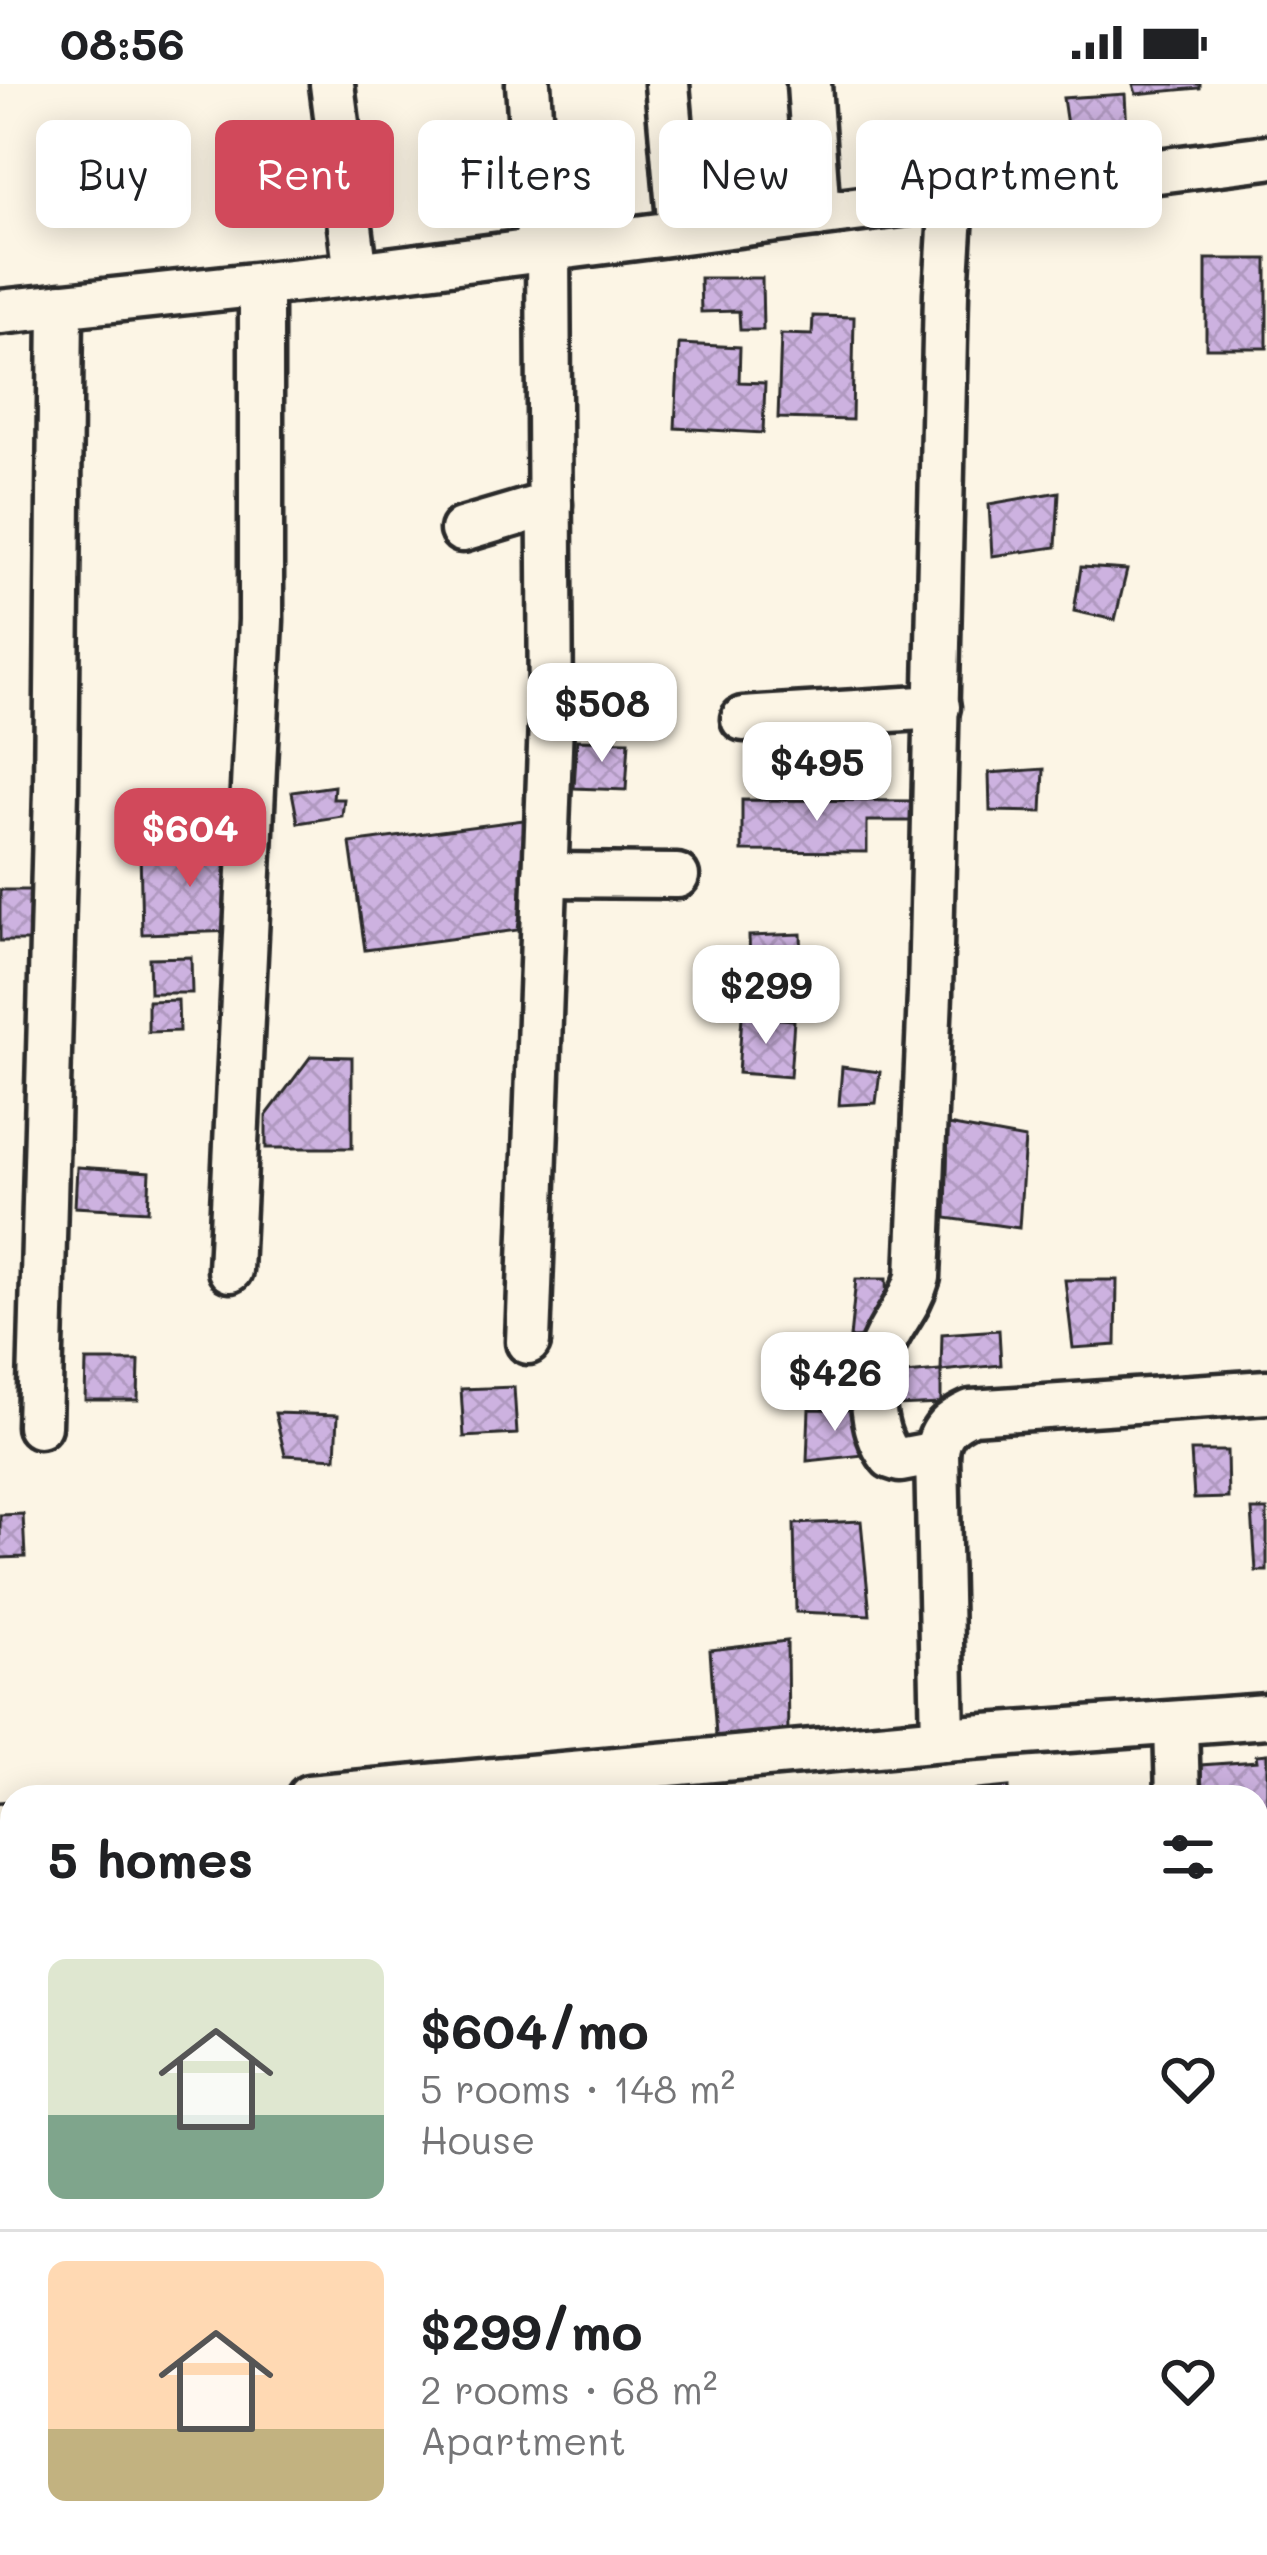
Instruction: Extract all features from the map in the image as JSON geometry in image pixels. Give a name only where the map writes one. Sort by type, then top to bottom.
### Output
[{"type":"street","points":[[332,84],[356,274]]},
{"type":"street","points":[[528,84],[543,249],[551,721],[528,1342]]},
{"type":"street","points":[[667,84],[680,231]]},
{"type":"street","points":[[809,84],[811,120]]},
{"type":"street","points":[[1162,171],[1267,157]]},
{"type":"street","points":[[0,312],[261,286],[706,228]]},
{"type":"street","points":[[937,1453],[900,1460],[891,1457],[874,1421],[875,1372],[881,1347],[910,1303],[918,1277],[950,228]]},
{"type":"street","points":[[230,1270],[261,620],[261,286]]},
{"type":"street","points":[[39,1426],[56,790],[61,305]]},
{"type":"street","points":[[462,530],[550,504]]},
{"type":"street","points":[[743,719],[938,707]]},
{"type":"street","points":[[545,875],[677,876]]},
{"type":"street","points":[[943,1739],[937,1453],[944,1430],[971,1412],[1267,1392]]},
{"type":"street","points":[[558,1785],[943,1739],[1267,1716]]},
{"type":"street","points":[[1176,1725],[1178,1785]]},
{"type":"building","points":[[1133,84],[1200,84],[1200,88],[1136,94]]},
{"type":"building","points":[[1125,94],[1126,120],[1066,120],[1063,98]]},
{"type":"building","points":[[1206,259],[1267,259],[1267,348],[1206,348]]},
{"type":"building","points":[[700,278],[762,278],[763,330],[740,330],[739,311],[701,312]]},
{"type":"building","points":[[813,316],[854,317],[852,420],[778,418],[781,334],[812,335]]},
{"type":"building","points":[[679,344],[740,347],[739,382],[765,383],[763,433],[675,428]]},
{"type":"building","points":[[1059,492],[1056,547],[992,556],[989,504]]},
{"type":"building","points":[[1081,567],[1127,570],[1115,620],[1074,611]]},
{"type":"building","points":[[577,740],[629,741],[626,790],[574,788]]},
{"type":"building","points":[[1044,769],[1042,812],[990,811],[989,773]]},
{"type":"building","points":[[334,786],[333,799],[344,799],[342,816],[298,823],[292,792]]},
{"type":"building","points":[[742,800],[921,801],[915,821],[867,821],[867,852],[742,851]]},
{"type":"building","points":[[531,819],[518,930],[365,950],[350,843]]},
{"type":"building","points":[[237,847],[239,931],[142,934],[140,850]]},
{"type":"building","points":[[0,890],[38,890],[32,941],[0,941]]},
{"type":"building","points":[[801,934],[803,982],[751,984],[749,936]]},
{"type":"building","points":[[191,957],[192,993],[150,993],[149,958]]},
{"type":"building","points":[[178,1000],[179,1031],[148,1032],[148,1001]]},
{"type":"building","points":[[742,1016],[794,1020],[790,1077],[738,1073]]},
{"type":"building","points":[[311,1056],[352,1057],[352,1148],[266,1148],[266,1116]]},
{"type":"building","points":[[842,1067],[880,1072],[876,1103],[839,1105]]},
{"type":"building","points":[[948,1125],[1025,1139],[1019,1228],[946,1218]]},
{"type":"building","points":[[77,1167],[150,1172],[148,1211],[75,1207]]},
{"type":"building","points":[[856,1279],[886,1279],[888,1336],[850,1338]]},
{"type":"building","points":[[1065,1280],[1117,1280],[1116,1345],[1073,1348]]},
{"type":"building","points":[[999,1330],[1001,1365],[941,1371],[942,1334]]},
{"type":"building","points":[[86,1361],[139,1361],[138,1400],[85,1400]]},
{"type":"building","points":[[941,1371],[941,1404],[896,1406],[892,1375]]},
{"type":"building","points":[[514,1387],[517,1434],[464,1437],[461,1389]]},
{"type":"building","points":[[809,1409],[861,1410],[864,1455],[807,1461]]},
{"type":"building","points":[[275,1413],[338,1415],[336,1458],[285,1455]]},
{"type":"building","points":[[1191,1451],[1227,1451],[1228,1498],[1194,1499]]},
{"type":"building","points":[[1252,1510],[1267,1510],[1267,1571],[1256,1571]]},
{"type":"building","points":[[23,1514],[25,1557],[0,1558],[0,1515]]},
{"type":"building","points":[[861,1521],[870,1615],[796,1612],[794,1524]]},
{"type":"building","points":[[787,1641],[788,1741],[717,1749],[710,1650]]},
{"type":"building","points":[[1267,1754],[1267,1785],[1202,1785],[1201,1765],[1257,1761],[1256,1755]]}]
